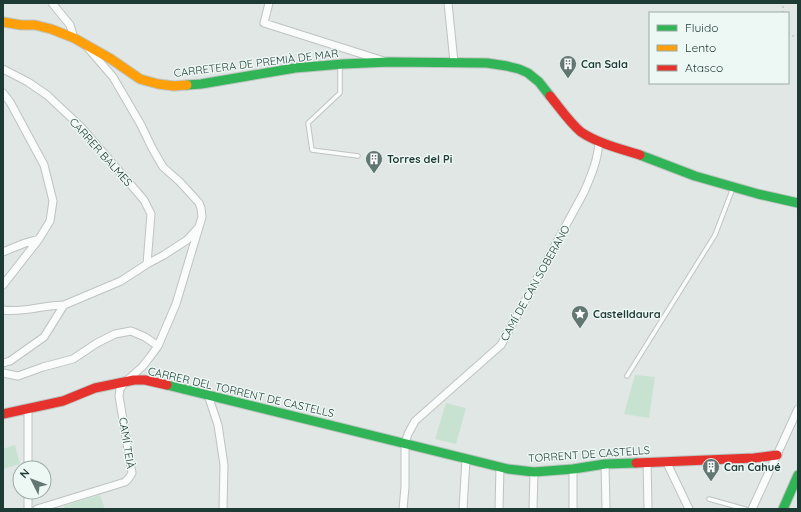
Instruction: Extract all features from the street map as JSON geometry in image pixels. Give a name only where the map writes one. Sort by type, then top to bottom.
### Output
[{"type":"main road","name":"CARRETERA DE PREMIÀ DE MAR","points":[[3,22],[21,25],[35,25],[51,29],[74,38],[140,79],[158,84],[174,86],[201,84],[295,68],[388,62],[454,62],[493,64],[519,69],[528,73],[539,82],[570,120],[582,132],[599,142],[642,156],[694,176],[798,203]]},
{"type":"main road","name":"CARRER DEL TORRENT DE CASTELLS","points":[[3,414],[63,401],[95,388],[134,380],[145,380],[405,443]]},
{"type":"main road","name":"TORRENT DE CASTELLS","points":[[405,443],[508,469],[534,472],[573,469],[605,464],[754,458],[777,455]]},
{"type":"main road","points":[[783,509],[798,475]]},
{"type":"street","points":[[52,3],[70,25],[74,38]]},
{"type":"street","points":[[269,3],[264,23],[388,62]]},
{"type":"street","points":[[448,3],[454,62]]},
{"type":"street","points":[[86,45],[113,77],[163,167],[180,182],[199,203],[201,208],[202,217],[176,304],[158,346],[142,367],[125,382]]},
{"type":"street","name":"CARRER BALMES","points":[[3,69],[28,82],[47,95],[81,127],[144,200],[151,214],[147,264]]},
{"type":"street","points":[[3,93],[10,102],[44,165],[53,201],[50,221],[39,240],[3,286]]},
{"type":"street","name":"CAMÍ DE CAN SOBERANO","points":[[403,509],[405,487],[405,443],[408,434],[415,421],[501,345],[584,192],[593,171],[599,151],[599,142]]},
{"type":"street","points":[[3,310],[21,310],[64,305],[121,282],[147,264],[187,240],[199,227]]},
{"type":"street","points":[[3,252],[25,243],[39,240]]},
{"type":"street","points":[[3,363],[10,361],[44,336],[64,305]]},
{"type":"street","points":[[3,374],[18,376],[42,367],[72,359],[114,334],[131,331],[145,337],[158,346]]},
{"type":"street","name":"CAMÍ TEIÀ","points":[[37,509],[125,482],[129,478],[132,473],[119,396],[120,389],[125,382]]},
{"type":"street","points":[[208,395],[218,425],[224,465],[223,509]]},
{"type":"street","points":[[28,409],[28,460]]},
{"type":"street","points":[[752,509],[798,409]]},
{"type":"street","points":[[463,509],[466,459]]},
{"type":"street","points":[[666,461],[690,509]]},
{"type":"street","points":[[647,462],[648,509]]},
{"type":"street","points":[[605,464],[606,509]]},
{"type":"street","points":[[499,509],[500,467]]},
{"type":"street","points":[[573,469],[573,509]]},
{"type":"street","points":[[534,472],[534,509]]},
{"type":"lane","points":[[340,65],[340,93],[308,123],[312,150],[358,156]]},
{"type":"lane","points":[[627,376],[715,235],[733,187]]},
{"type":"lane","points":[[709,499],[745,509]]},
{"type":"path","points":[[789,34],[793,36],[798,34]]},
{"type":"green space","points":[[635,375],[655,377],[649,418],[624,414]]},
{"type":"green space","points":[[446,403],[466,408],[456,444],[435,439]]},
{"type":"green space","points":[[15,445],[19,460],[12,460],[12,466],[3,469],[3,449]]},
{"type":"green space","points":[[100,495],[105,509],[65,509],[64,506]]},
{"type":"traffic: fast","points":[[187,85],[295,68],[343,64],[389,62],[487,63],[507,66],[528,73],[539,82],[550,96]]},
{"type":"traffic: fast","points":[[640,155],[695,176],[758,194],[798,203]]},
{"type":"traffic: fast","points":[[167,385],[508,469],[534,472],[573,469],[605,464],[636,463]]},
{"type":"traffic: fast","points":[[783,509],[798,475]]},
{"type":"traffic: slow","points":[[3,22],[21,25],[35,25],[51,29],[74,38],[111,59],[140,79],[158,84],[174,86],[187,85]]},
{"type":"traffic: jam","points":[[550,96],[577,128],[587,136],[602,143],[640,155]]},
{"type":"traffic: jam","points":[[3,414],[63,401],[95,388],[134,380],[145,380],[167,385]]},
{"type":"traffic: jam","points":[[636,463],[754,458],[777,455]]},
{"type":"place","name":"Can Sala","points":[[568,79]]},
{"type":"place","name":"Torres del Pi","points":[[374,174]]},
{"type":"place","name":"Castelldaura","points":[[580,329]]},
{"type":"place","name":"Can Cahué","points":[[711,482]]}]
